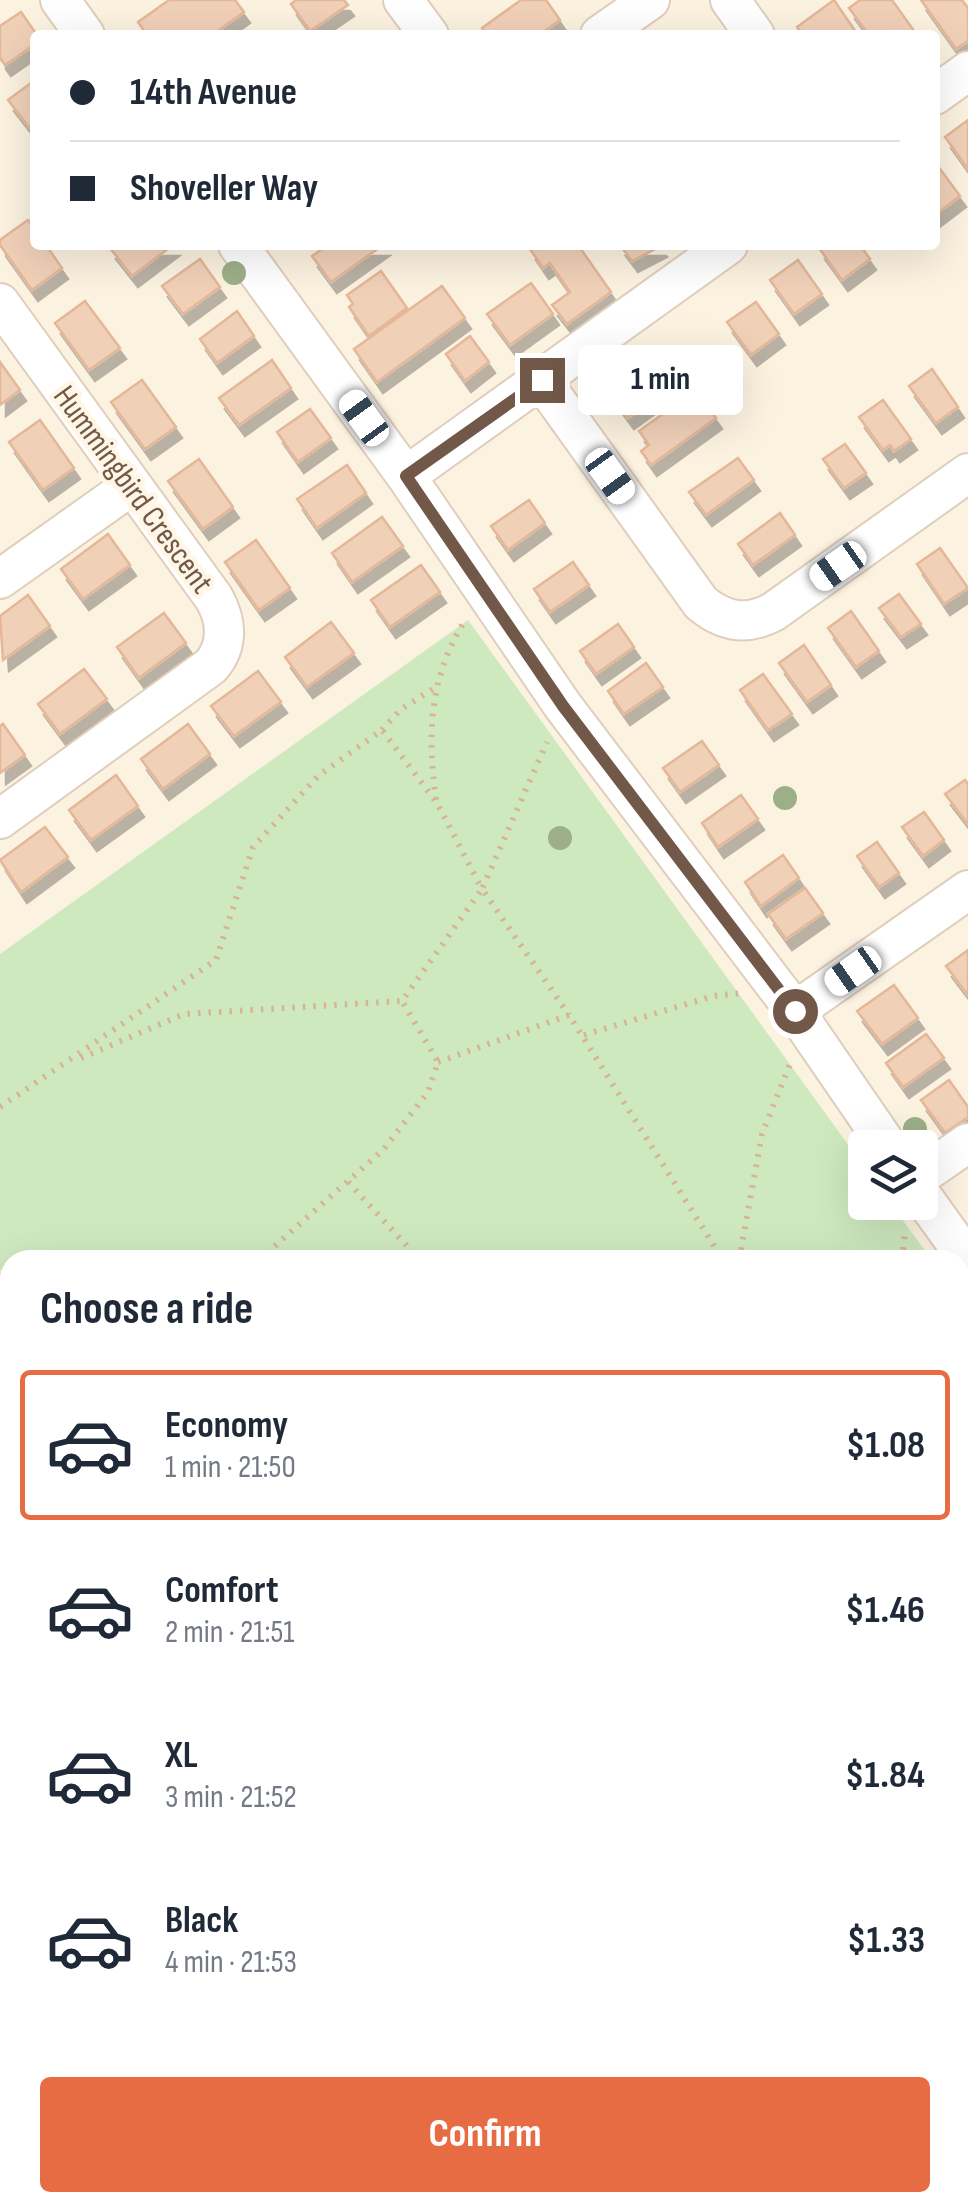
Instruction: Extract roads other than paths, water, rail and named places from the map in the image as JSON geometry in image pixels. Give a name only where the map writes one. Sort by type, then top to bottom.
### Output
[{"type":"street","points":[[60,0],[81,30]]},
{"type":"street","points":[[403,0],[425,30]]},
{"type":"street","points":[[607,30],[650,0]]},
{"type":"street","points":[[730,0],[752,30]]},
{"type":"street","points":[[940,92],[968,72]]},
{"type":"street","points":[[242,250],[406,476],[563,706],[793,1008],[877,1130]]},
{"type":"street","points":[[406,476],[721,250]]},
{"type":"street","name":"Hummingbird Crescent","points":[[0,303],[222,612],[225,627],[220,656],[0,819]]},
{"type":"street","points":[[542,380],[701,603],[727,620],[759,620],[773,612],[968,473]]},
{"type":"street","points":[[0,579],[131,486]]},
{"type":"street","points":[[793,1008],[968,890]]},
{"type":"street","points":[[938,1164],[968,1144]]},
{"type":"street","points":[[938,1218],[961,1250]]}]
